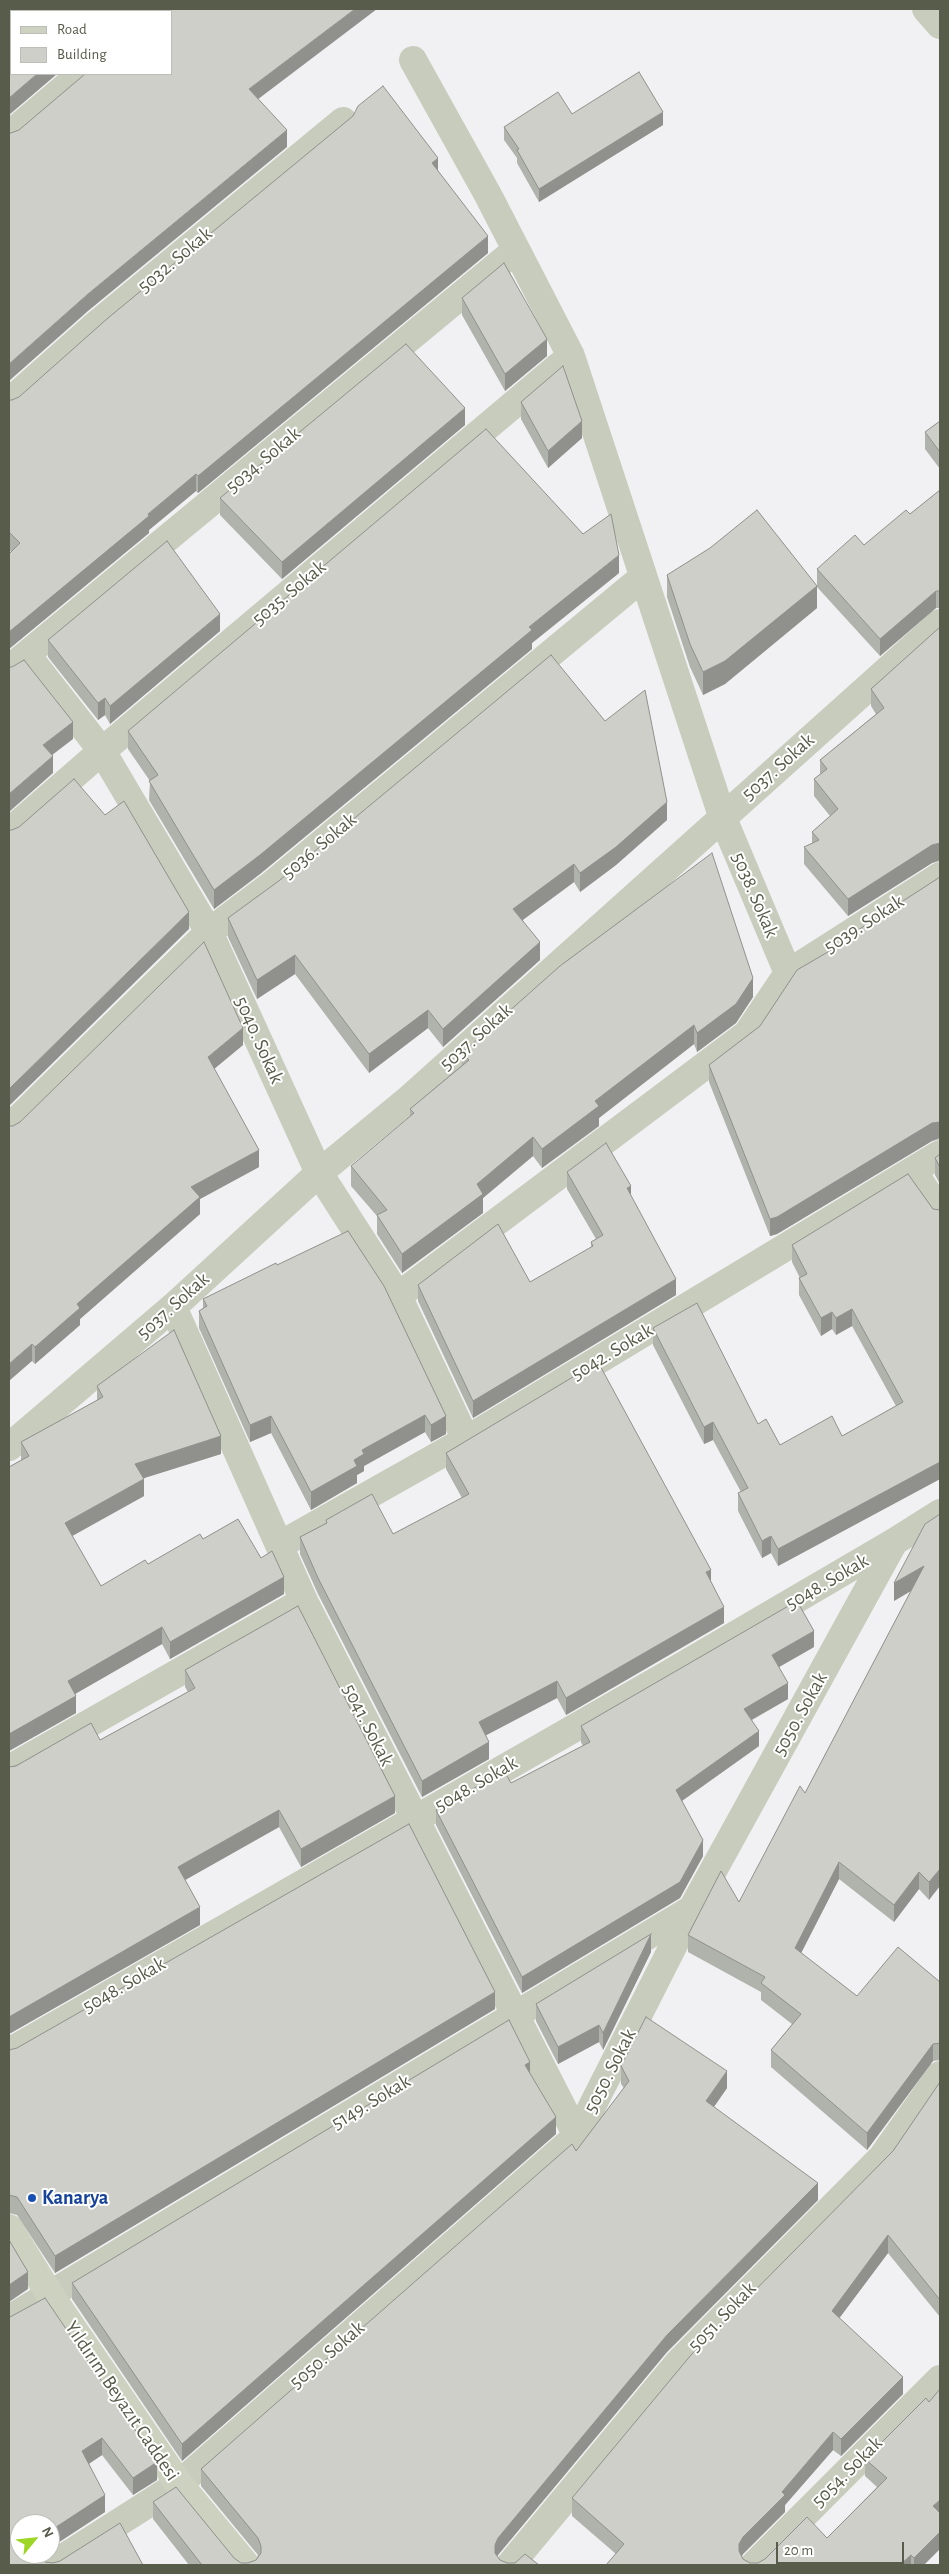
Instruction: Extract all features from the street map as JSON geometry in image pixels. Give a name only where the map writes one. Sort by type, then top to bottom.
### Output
[{"type":"main road","name":"Yıldırım Beyazıt Caddesi","points":[[9,2228],[50,2294],[179,2484],[246,2565]]},
{"type":"street","points":[[926,9],[940,25]]},
{"type":"street","name":"5038. Sokak","points":[[413,60],[572,356],[642,578],[655,609],[722,816],[788,973]]},
{"type":"street","points":[[9,135],[81,75]]},
{"type":"street","name":"5032. Sokak","points":[[9,402],[98,323],[343,121]]},
{"type":"street","name":"5034. Sokak","points":[[18,662],[516,250]]},
{"type":"street","name":"5035. Sokak","points":[[9,832],[102,751],[572,356]]},
{"type":"street","name":"5036. Sokak","points":[[9,1128],[210,932],[270,886],[642,578]]},
{"type":"street","name":"5037. Sokak","points":[[9,1447],[173,1307],[319,1173],[417,1091],[722,816],[940,623]]},
{"type":"street","name":"5040. Sokak","points":[[18,662],[102,751],[210,932],[319,1173],[398,1296],[466,1440]]},
{"type":"street","name":"5039. Sokak","points":[[788,973],[940,876]]},
{"type":"street","points":[[398,1296],[747,1034],[788,973]]},
{"type":"street","name":"5042. Sokak","points":[[280,1545],[466,1440],[940,1154]]},
{"type":"street","points":[[913,1171],[940,1212]]},
{"type":"street","name":"5041. Sokak","points":[[173,1307],[304,1601],[416,1818],[514,2015],[578,2136]]},
{"type":"street","name":"5048. Sokak","points":[[9,2052],[894,1542],[940,1512]]},
{"type":"street","name":"5050. Sokak","points":[[52,2565],[179,2484],[578,2136],[692,1910],[894,1542]]},
{"type":"street","points":[[9,1769],[304,1601]]},
{"type":"street","name":"5149. Sokak","points":[[9,2319],[692,1910]]},
{"type":"street","name":"5051. Sokak","points":[[510,2565],[679,2362],[882,2157],[940,2075]]},
{"type":"street","name":"5054. Sokak","points":[[754,2565],[940,2379]]},
{"type":"building","points":[[9,9],[355,9],[249,89],[287,130],[88,294],[9,364],[9,133],[19,130],[84,75],[172,75],[172,10],[10,10],[10,75],[36,75],[9,98]]},
{"type":"building","points":[[639,72],[663,112],[539,189],[517,150],[519,149],[504,127],[558,92],[572,114]]},
{"type":"building","points":[[383,86],[438,158],[432,163],[488,236],[198,476],[196,474],[148,514],[149,516],[9,632],[9,554],[20,543],[9,532],[9,400],[19,397],[108,318],[353,116],[358,106]]},
{"type":"building","points":[[504,263],[547,339],[505,374],[462,298]]},
{"type":"building","points":[[406,344],[465,408],[282,562],[220,498]]},
{"type":"building","points":[[563,366],[582,421],[548,451],[521,402]]},
{"type":"building","points":[[940,421],[940,452],[925,432]]},
{"type":"building","points":[[486,429],[583,534],[611,514],[619,555],[529,627],[532,630],[260,855],[214,890],[149,781],[158,775],[128,731]]},
{"type":"building","points":[[940,490],[940,591],[936,591],[880,639],[817,569],[855,535],[864,545],[906,510],[910,514]]},
{"type":"building","points":[[757,510],[817,586],[725,661],[703,672],[690,644],[667,575],[710,548]]},
{"type":"building","points":[[167,541],[220,614],[110,706],[105,698],[98,703],[48,640]]},
{"type":"building","points":[[940,627],[940,843],[932,845],[848,899],[804,847],[819,840],[812,832],[838,809],[814,779],[827,769],[820,760],[884,708],[871,689]]},
{"type":"building","points":[[551,655],[605,721],[645,690],[667,802],[616,847],[580,873],[574,864],[513,909],[540,942],[443,1029],[428,1010],[369,1054],[295,955],[257,980],[228,918],[280,880]]},
{"type":"building","points":[[24,660],[73,722],[43,745],[53,756],[9,794],[9,667]]},
{"type":"building","points":[[74,779],[105,815],[124,801],[189,912],[9,1089],[9,830],[19,827]]},
{"type":"building","points":[[712,853],[753,978],[736,1004],[697,1033],[694,1025],[595,1101],[599,1106],[542,1149],[533,1137],[477,1184],[483,1194],[402,1254],[377,1215],[387,1210],[351,1166],[414,1113],[410,1109],[469,1060],[462,1053],[560,966]]},
{"type":"building","points":[[940,877],[940,1122],[932,1123],[777,1217],[770,1219],[709,1065],[760,1026],[797,970],[857,935],[855,932]]},
{"type":"building","points":[[204,942],[243,1028],[208,1057],[259,1150],[191,1187],[200,1197],[77,1304],[80,1308],[35,1347],[32,1344],[9,1364],[9,1126],[20,1122]]},
{"type":"building","points":[[606,1143],[631,1186],[627,1188],[676,1279],[473,1401],[418,1285],[498,1224],[530,1282],[593,1246],[591,1242],[603,1235],[567,1172]]},
{"type":"building","points":[[940,1154],[940,1167],[935,1158]]},
{"type":"building","points":[[908,1174],[933,1209],[940,1210],[940,1462],[778,1549],[771,1536],[762,1541],[738,1493],[748,1488],[713,1422],[704,1427],[653,1328],[697,1303],[758,1424],[766,1419],[780,1445],[832,1416],[842,1436],[903,1402],[852,1309],[836,1318],[832,1312],[821,1318],[799,1278],[807,1274],[792,1245]]},
{"type":"building","points":[[348,1231],[384,1286],[446,1416],[431,1425],[425,1415],[362,1450],[364,1454],[354,1460],[357,1466],[311,1492],[271,1416],[250,1425],[199,1311],[207,1306],[203,1299],[276,1263],[277,1265]]},
{"type":"building","points":[[174,1330],[221,1436],[135,1464],[144,1479],[65,1523],[101,1586],[145,1560],[148,1564],[200,1534],[203,1539],[238,1519],[261,1558],[272,1551],[284,1577],[170,1642],[162,1627],[68,1681],[76,1696],[9,1734],[9,1467],[29,1456],[21,1442],[103,1397],[97,1386]]},
{"type":"building","points":[[598,1362],[711,1570],[706,1572],[724,1607],[566,1698],[557,1681],[479,1722],[489,1742],[422,1781],[318,1578],[300,1537],[327,1523],[326,1520],[372,1494],[393,1534],[469,1494],[446,1453]]},
{"type":"building","points":[[940,1514],[940,1869],[929,1882],[919,1872],[894,1905],[839,1862],[795,1948],[857,1996],[898,1947],[940,1982],[940,2043],[933,2044],[867,2133],[771,2050],[801,2014],[761,1983],[765,1977],[688,1935],[721,1871],[739,1902],[800,1786],[805,1793],[924,1566],[894,1583],[925,1524]]},
{"type":"building","points":[[797,1601],[814,1631],[772,1655],[788,1683],[744,1709],[759,1731],[676,1790],[703,1840],[680,1882],[522,1977],[436,1810],[504,1771],[511,1783],[590,1742],[581,1726]]},
{"type":"building","points":[[298,1606],[395,1796],[301,1849],[279,1810],[178,1867],[200,1907],[9,2017],[9,1767],[16,1766],[91,1723],[100,1740],[195,1688],[185,1670]]},
{"type":"building","points":[[409,1824],[495,1992],[55,2256],[17,2197],[9,2195],[9,2050],[17,2048]]},
{"type":"building","points":[[651,1934],[603,2033],[599,2025],[558,2047],[536,2004]]},
{"type":"building","points":[[646,2017],[727,2071],[706,2101],[818,2183],[667,2335],[498,2538],[495,2545],[495,2553],[500,2560],[507,2563],[515,2563],[525,2554],[539,2565],[202,2565],[153,2502],[176,2487],[234,2558],[241,2563],[256,2560],[261,2553],[258,2538],[201,2469],[572,2144],[576,2151],[629,2081],[621,2066]]},
{"type":"building","points":[[509,2020],[530,2062],[525,2065],[556,2117],[182,2444],[72,2283]]},
{"type":"building","points":[[940,2082],[940,2300],[888,2235],[832,2311],[903,2377],[841,2439],[833,2432],[782,2492],[785,2495],[743,2537],[739,2544],[739,2551],[743,2559],[750,2563],[758,2563],[765,2559],[807,2517],[827,2538],[887,2478],[865,2459],[926,2398],[929,2402],[940,2389],[940,2500],[933,2506],[940,2513],[940,2532],[914,2558],[911,2555],[900,2565],[606,2565],[624,2544],[572,2498],[691,2355],[893,2151]]},
{"type":"building","points":[[9,2240],[28,2272],[9,2285]]},
{"type":"building","points":[[45,2298],[157,2462],[133,2478],[102,2438],[82,2451],[105,2495],[60,2524],[60,2514],[10,2514],[10,2564],[60,2564],[60,2561],[120,2523],[143,2565],[9,2565],[10,2317]]},
{"type":"place","name":"Kanarya","points":[[32,2198]]}]
